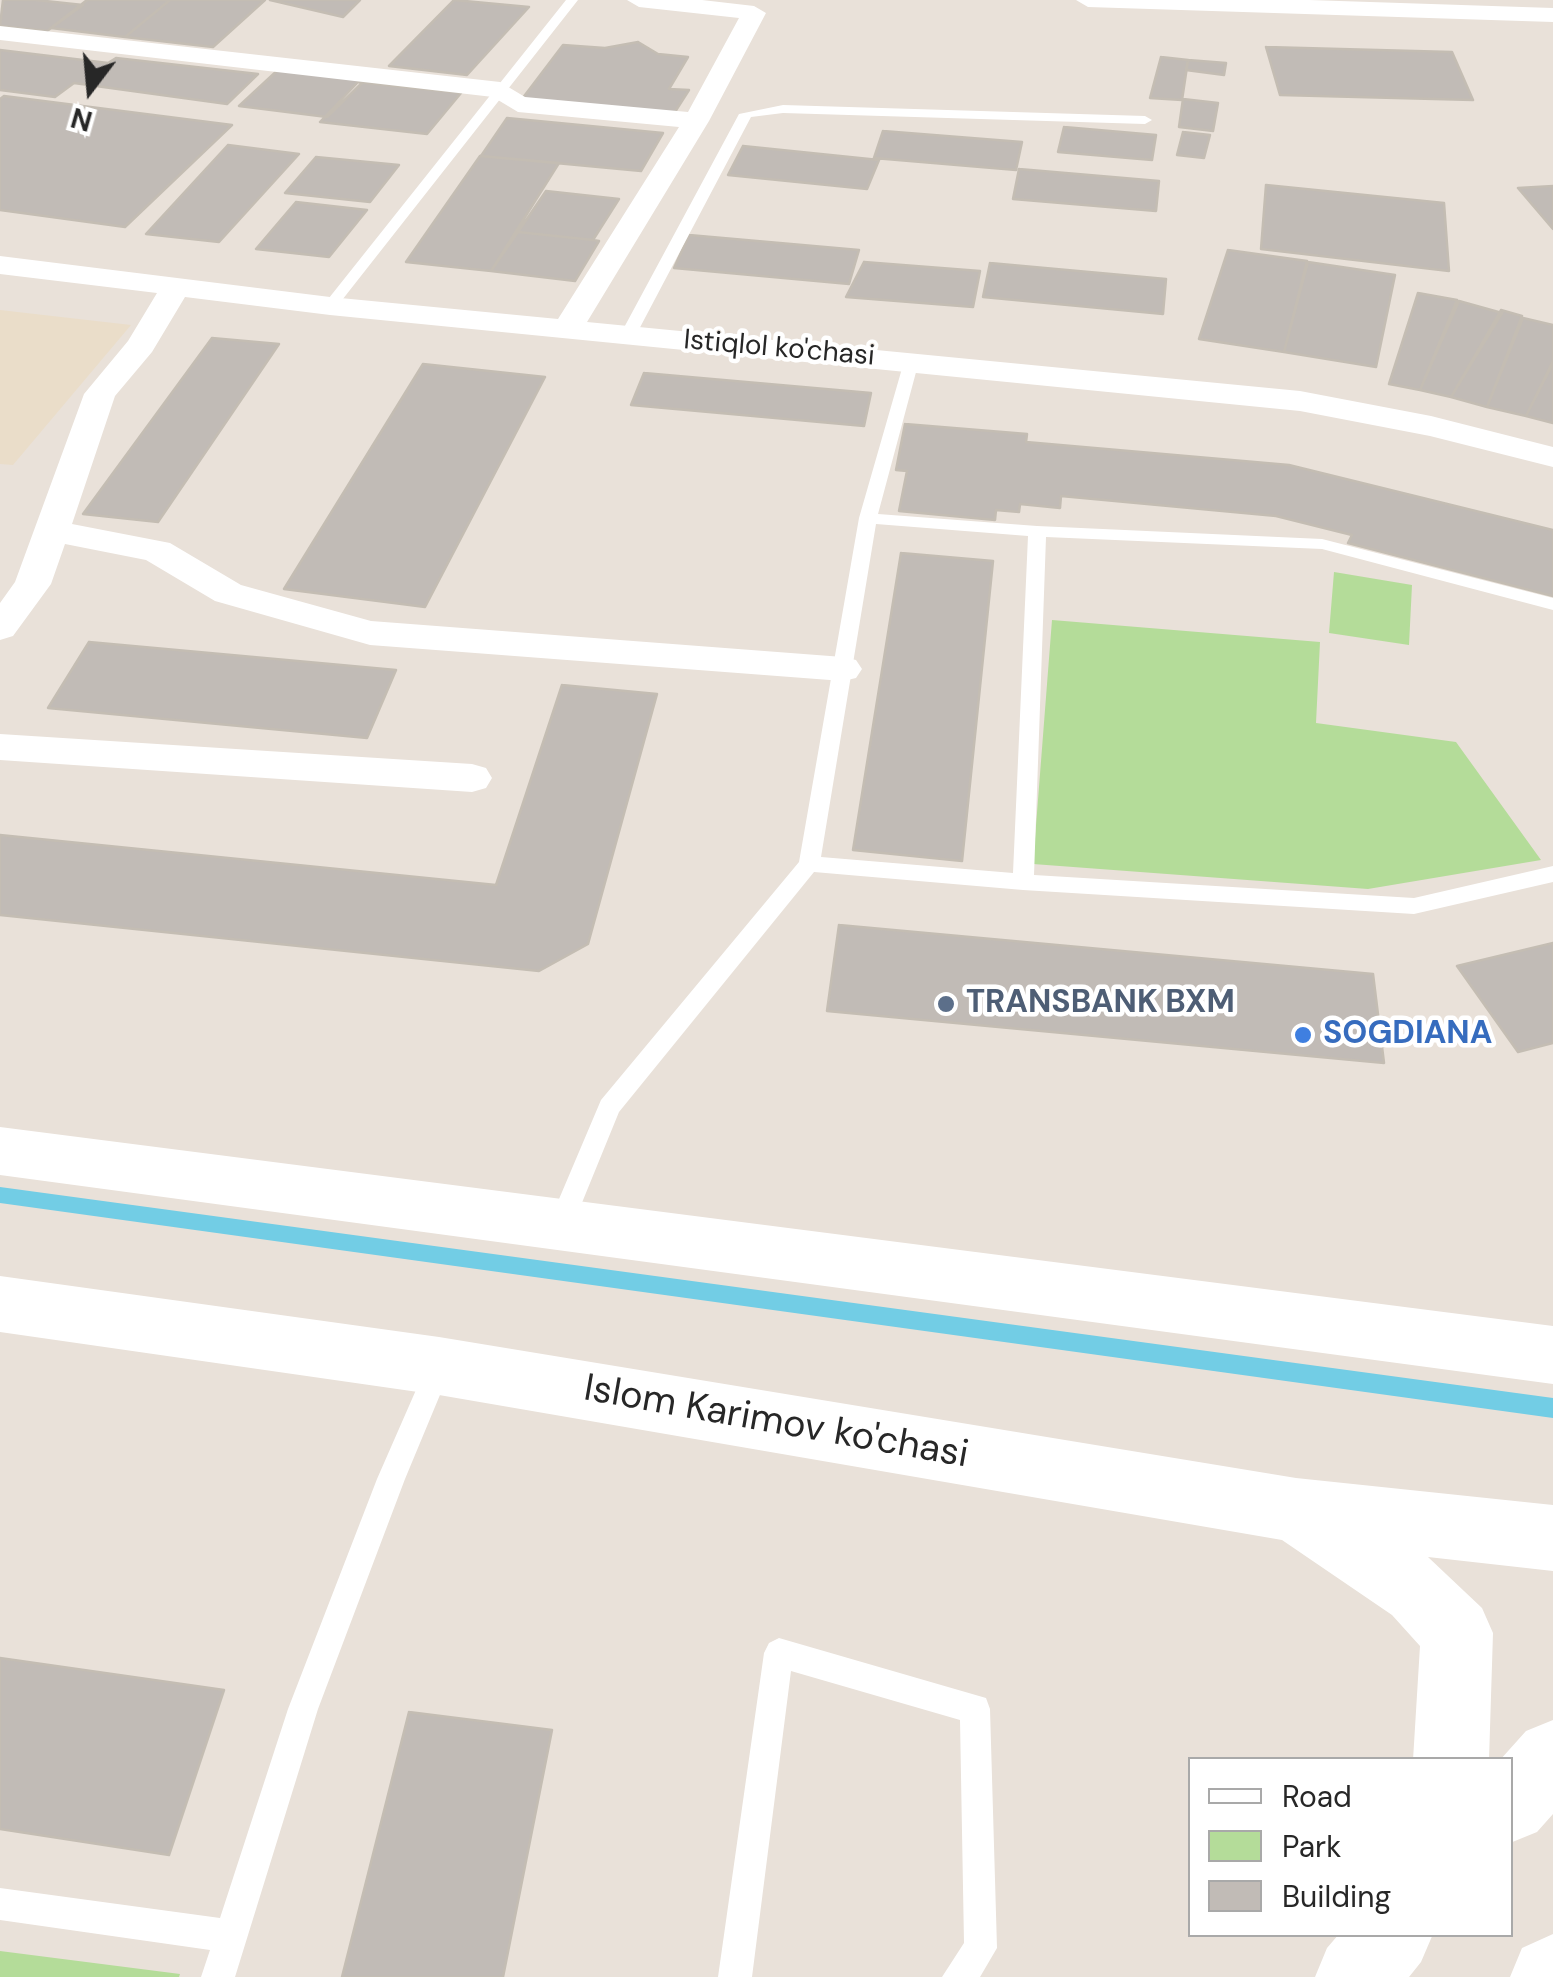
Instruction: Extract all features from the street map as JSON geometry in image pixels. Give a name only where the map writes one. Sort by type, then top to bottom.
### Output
[{"type":"main road","points":[[0,1151],[1553,1355]]},
{"type":"main road","name":"Islom Karimov ko'chasi","points":[[0,1304],[439,1366],[1296,1510],[1553,1538]]},
{"type":"main road","points":[[1296,1510],[1417,1592],[1457,1634],[1452,1757]]},
{"type":"main road","points":[[1513,1802],[1553,1758]]},
{"type":"street","points":[[567,329],[696,121],[754,13],[639,0]]},
{"type":"street","points":[[1088,0],[1553,15]]},
{"type":"street","points":[[0,34],[500,90],[518,104],[696,121]]},
{"type":"street","name":"Istiqlol ko'chasi","points":[[0,265],[330,306],[1300,402],[1431,426],[1553,457]]},
{"type":"street","points":[[0,628],[33,584],[100,394],[140,345],[176,287]]},
{"type":"street","points":[[52,531],[156,551],[228,593],[370,633],[843,668]]},
{"type":"street","points":[[0,747],[472,778]]},
{"type":"lane","points":[[330,306],[572,0]]},
{"type":"lane","points":[[628,336],[746,114],[784,109],[1145,120]]},
{"type":"lane","points":[[561,1224],[608,1107],[809,864],[868,518],[911,361]]},
{"type":"lane","points":[[868,518],[1037,531],[1322,544],[1553,604]]},
{"type":"lane","points":[[1023,882],[1037,531]]},
{"type":"lane","points":[[809,864],[1023,882],[1414,906],[1553,874]]},
{"type":"lane","points":[[218,1977],[303,1708],[439,1366]]},
{"type":"lane","points":[[735,1977],[779,1654],[974,1709],[981,1948],[959,1977]]},
{"type":"lane","points":[[0,1904],[230,1936]]},
{"type":"shaded area","points":[[0,310],[131,325],[13,465],[0,464]]},
{"type":"green space","points":[[1334,572],[1412,585],[1409,645],[1329,633]]},
{"type":"green space","points":[[1052,620],[1320,642],[1316,723],[1456,742],[1541,860],[1368,889],[1033,864]]},
{"type":"green space","points":[[0,1951],[180,1974],[0,1977]]},
{"type":"building","points":[[3,0],[83,5],[47,31],[0,26]]},
{"type":"building","points":[[87,0],[170,0],[125,37],[51,28]]},
{"type":"building","points":[[170,0],[265,0],[213,47],[125,37]]},
{"type":"building","points":[[270,0],[360,0],[343,17]]},
{"type":"building","points":[[454,0],[529,7],[467,75],[389,66]]},
{"type":"building","points":[[638,42],[658,54],[688,57],[669,89],[689,90],[673,115],[522,99],[563,45],[605,48]]},
{"type":"building","points":[[1266,47],[1452,52],[1473,100],[1280,95]]},
{"type":"building","points":[[0,50],[258,74],[227,104],[74,83],[55,97],[0,90]]},
{"type":"building","points":[[1161,57],[1188,60],[1182,100],[1150,98]]},
{"type":"building","points":[[1188,60],[1226,63],[1224,75],[1186,70]]},
{"type":"building","points":[[280,68],[366,79],[327,117],[239,106]]},
{"type":"building","points":[[358,82],[461,93],[427,134],[320,122]]},
{"type":"building","points":[[4,96],[232,125],[125,227],[0,210],[0,99]]},
{"type":"building","points":[[1183,99],[1218,103],[1213,131],[1179,127]]},
{"type":"building","points":[[507,118],[663,133],[641,171],[481,156]]},
{"type":"building","points":[[1064,127],[1156,135],[1152,160],[1058,152]]},
{"type":"building","points":[[883,131],[1022,142],[1016,170],[874,158]]},
{"type":"building","points":[[1183,132],[1210,135],[1204,158],[1177,155]]},
{"type":"building","points":[[228,145],[299,154],[219,242],[146,234]]},
{"type":"building","points":[[743,146],[879,160],[867,189],[728,175]]},
{"type":"building","points":[[480,156],[559,163],[491,271],[406,262]]},
{"type":"building","points":[[316,157],[399,165],[370,202],[285,193]]},
{"type":"building","points":[[1019,169],[1159,181],[1156,211],[1013,199]]},
{"type":"building","points":[[1266,185],[1444,203],[1449,271],[1261,249]]},
{"type":"building","points":[[1553,186],[1553,229],[1518,188]]},
{"type":"building","points":[[546,191],[619,199],[593,240],[518,232]]},
{"type":"building","points":[[296,202],[367,210],[329,257],[256,249]]},
{"type":"building","points":[[518,232],[599,241],[575,281],[491,271]]},
{"type":"building","points":[[689,235],[859,250],[849,284],[674,268]]},
{"type":"building","points":[[1228,250],[1307,261],[1284,352],[1199,339]]},
{"type":"building","points":[[864,262],[980,271],[973,307],[846,297]]},
{"type":"building","points":[[1308,262],[1395,275],[1376,367],[1284,352]]},
{"type":"building","points":[[990,263],[1166,279],[1163,314],[983,297]]},
{"type":"building","points":[[1418,293],[1457,300],[1420,390],[1389,384]]},
{"type":"building","points":[[1459,301],[1502,313],[1451,397],[1420,390]]},
{"type":"building","points":[[1501,310],[1522,316],[1487,407],[1451,397]]},
{"type":"building","points":[[1523,318],[1553,325],[1553,363],[1526,416],[1487,407]]},
{"type":"building","points":[[212,338],[279,344],[158,522],[83,514]]},
{"type":"building","points":[[1553,361],[1553,423],[1526,416]]},
{"type":"building","points":[[423,364],[545,377],[425,607],[284,589]]},
{"type":"building","points":[[644,373],[871,393],[864,426],[631,405]]},
{"type":"building","points":[[905,424],[1027,434],[1026,442],[1289,465],[1553,530],[1553,596],[1348,543],[1352,535],[1276,516],[1061,496],[1060,508],[1020,504],[1019,512],[996,510],[995,520],[899,511],[907,471],[896,470]]},
{"type":"building","points":[[901,553],[993,561],[962,861],[853,850]]},
{"type":"building","points":[[89,642],[396,670],[367,738],[48,708]]},
{"type":"building","points":[[562,685],[657,694],[588,944],[539,971],[0,915],[0,835],[496,885]]},
{"type":"building","points":[[839,925],[1373,974],[1384,1063],[827,1011]]},
{"type":"building","points":[[1553,943],[1553,1043],[1518,1052],[1457,966]]},
{"type":"building","points":[[0,1658],[224,1690],[169,1855],[0,1829]]},
{"type":"building","points":[[409,1712],[552,1730],[503,1977],[342,1977]]},
{"type":"waterway","points":[[0,1195],[1553,1408]]},
{"type":"place","name":"TRANSBANK BXM","points":[[946,1004]]},
{"type":"place","name":"SOGDIANA","points":[[1303,1035]]}]
